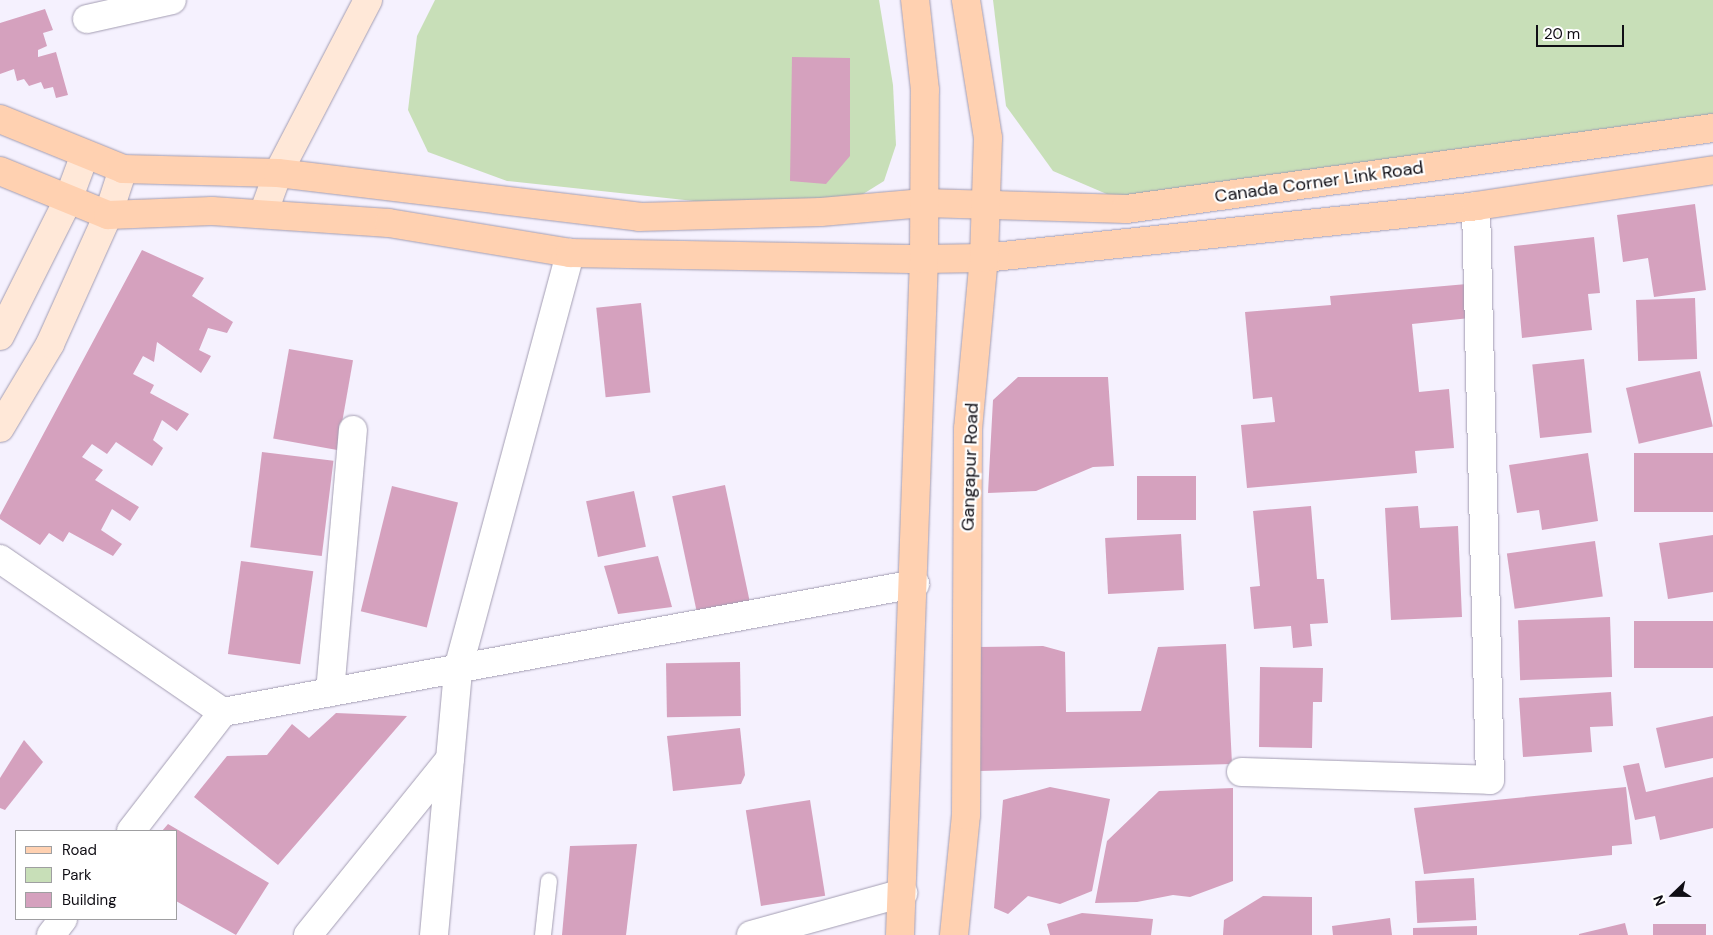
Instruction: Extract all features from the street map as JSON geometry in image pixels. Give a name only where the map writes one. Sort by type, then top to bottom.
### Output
[{"type":"main road","points":[[263,214],[278,173],[368,0]]},
{"type":"main road","points":[[900,935],[904,893],[915,584],[924,259],[925,90],[915,0]]},
{"type":"main road","name":"Gangapur Road","points":[[954,935],[966,815],[968,429],[984,258],[988,138],[966,0]]},
{"type":"main road","points":[[0,119],[123,169],[108,215],[50,344],[0,428]]},
{"type":"main road","name":"Canada Corner Link Road","points":[[123,169],[278,173],[639,217],[820,212],[924,203],[986,202],[1126,208],[1713,128]]},
{"type":"main road","points":[[0,336],[68,200],[85,154]]},
{"type":"main road","name":"Canada Corner Link Road","points":[[108,215],[212,211],[389,223],[570,253],[924,259],[984,258],[1476,206],[1713,170]]},
{"type":"main road","points":[[0,171],[108,215]]},
{"type":"street","points":[[87,19],[172,0]]},
{"type":"street","points":[[1241,772],[1490,780],[1476,206]]},
{"type":"street","points":[[434,935],[458,669],[570,253]]},
{"type":"street","points":[[330,692],[353,430]]},
{"type":"street","points":[[0,559],[223,712]]},
{"type":"street","points":[[132,830],[223,712],[915,584]]},
{"type":"street","points":[[308,935],[450,758]]},
{"type":"street","points":[[751,935],[904,893]]},
{"type":"street","points":[[51,935],[62,920]]},
{"type":"lane","points":[[542,935],[549,881]]},
{"type":"green space","points":[[435,0],[879,0],[893,85],[896,145],[884,181],[847,204],[816,214],[507,181],[428,152],[408,110],[417,36]]},
{"type":"green space","points":[[993,0],[1713,0],[1713,135],[1116,198],[1053,171],[1006,106]]},
{"type":"building","points":[[45,9],[53,30],[43,33],[47,46],[38,50],[38,57],[56,52],[68,95],[56,98],[53,87],[44,89],[41,82],[29,86],[24,79],[17,81],[14,69],[0,74],[0,23]]},
{"type":"building","points":[[792,57],[850,58],[850,156],[826,184],[790,181]]},
{"type":"building","points":[[1695,204],[1706,290],[1654,297],[1648,258],[1623,262],[1617,215]]},
{"type":"building","points":[[1594,237],[1600,293],[1588,294],[1592,330],[1522,338],[1514,246]]},
{"type":"building","points":[[142,250],[204,278],[192,296],[233,322],[227,333],[208,328],[199,350],[211,356],[201,373],[157,342],[154,362],[143,356],[133,374],[154,385],[150,393],[189,414],[177,431],[162,420],[153,440],[163,448],[152,466],[116,442],[107,454],[92,444],[82,457],[103,470],[95,480],[139,507],[130,521],[112,509],[101,530],[122,544],[113,556],[69,532],[63,542],[49,533],[40,545],[0,519],[0,515]]},
{"type":"building","points":[[1467,284],[1470,318],[1412,324],[1419,392],[1449,389],[1454,448],[1415,451],[1417,473],[1247,488],[1241,425],[1275,422],[1272,397],[1253,399],[1245,312],[1331,305],[1330,296]]},
{"type":"building","points":[[1695,298],[1697,359],[1638,361],[1636,300]]},
{"type":"building","points":[[641,303],[650,393],[606,397],[596,308]]},
{"type":"building","points":[[289,349],[353,360],[337,450],[273,439]]},
{"type":"building","points":[[1584,359],[1592,433],[1540,438],[1532,364]]},
{"type":"building","points":[[1700,371],[1713,427],[1639,444],[1626,388]]},
{"type":"building","points":[[1018,377],[1108,377],[1114,466],[1093,467],[1036,491],[988,493],[993,400]]},
{"type":"building","points":[[262,452],[333,461],[322,556],[250,547]]},
{"type":"building","points":[[1588,453],[1598,521],[1542,530],[1539,510],[1517,513],[1509,465]]},
{"type":"building","points":[[1634,453],[1713,453],[1713,512],[1634,512]]},
{"type":"building","points":[[1137,476],[1196,476],[1196,520],[1137,520]]},
{"type":"building","points":[[725,485],[750,602],[697,614],[672,496]]},
{"type":"building","points":[[392,486],[458,502],[427,628],[361,611]]},
{"type":"building","points":[[634,491],[646,547],[598,557],[586,501]]},
{"type":"building","points":[[1311,506],[1317,579],[1324,579],[1328,623],[1310,624],[1312,646],[1293,648],[1291,626],[1254,629],[1250,587],[1260,586],[1253,511]]},
{"type":"building","points":[[1418,506],[1420,528],[1458,526],[1462,617],[1391,620],[1385,508]]},
{"type":"building","points":[[1181,534],[1184,590],[1108,594],[1105,538]]},
{"type":"building","points":[[1713,535],[1713,592],[1668,599],[1659,543]]},
{"type":"building","points":[[1595,541],[1603,596],[1515,609],[1507,553]]},
{"type":"building","points":[[658,556],[672,607],[618,614],[604,566]]},
{"type":"building","points":[[241,561],[313,571],[300,664],[228,654]]},
{"type":"building","points":[[1610,617],[1612,677],[1520,680],[1518,620]]},
{"type":"building","points":[[1634,621],[1713,621],[1713,668],[1634,668]]},
{"type":"building","points":[[1226,644],[1232,764],[980,771],[978,647],[1043,646],[1065,652],[1066,712],[1141,711],[1158,647]]},
{"type":"building","points":[[740,662],[741,716],[667,717],[666,663]]},
{"type":"building","points":[[1260,667],[1323,668],[1322,702],[1313,702],[1312,748],[1259,747]]},
{"type":"building","points":[[1611,692],[1613,726],[1590,727],[1592,752],[1523,757],[1519,698]]},
{"type":"building","points":[[336,713],[407,716],[278,865],[194,797],[227,756],[267,755],[292,724],[309,738]]},
{"type":"building","points":[[1713,716],[1713,758],[1665,768],[1656,728]]},
{"type":"building","points":[[740,728],[745,775],[741,784],[673,791],[667,736]]},
{"type":"building","points":[[24,740],[43,762],[5,810],[0,808],[0,778]]},
{"type":"building","points":[[1639,763],[1646,792],[1713,777],[1713,828],[1660,840],[1655,816],[1635,820],[1623,766]]},
{"type":"building","points":[[1050,787],[1110,799],[1092,891],[1060,904],[1028,896],[1008,914],[994,908],[1003,800]]},
{"type":"building","points":[[1626,787],[1632,844],[1612,846],[1612,855],[1424,874],[1414,808]]},
{"type":"building","points":[[1233,788],[1233,881],[1190,897],[1173,895],[1137,902],[1095,903],[1107,841],[1159,791]]},
{"type":"building","points":[[810,800],[825,896],[761,906],[746,810]]},
{"type":"building","points":[[168,824],[269,883],[236,935],[178,902],[178,830],[163,830]]},
{"type":"building","points":[[637,844],[626,935],[562,935],[570,846]]},
{"type":"building","points":[[1474,878],[1476,920],[1417,923],[1415,881]]},
{"type":"building","points":[[1263,896],[1312,897],[1312,935],[1223,935],[1224,920]]},
{"type":"building","points":[[1082,913],[1153,919],[1151,935],[1050,935],[1047,924]]},
{"type":"building","points":[[1390,918],[1392,935],[1333,935],[1332,926]]},
{"type":"building","points":[[1625,923],[1628,935],[1579,935],[1579,934]]},
{"type":"building","points":[[1653,924],[1706,924],[1706,935],[1653,935]]},
{"type":"building","points":[[1477,926],[1477,935],[1413,935],[1413,928]]}]
